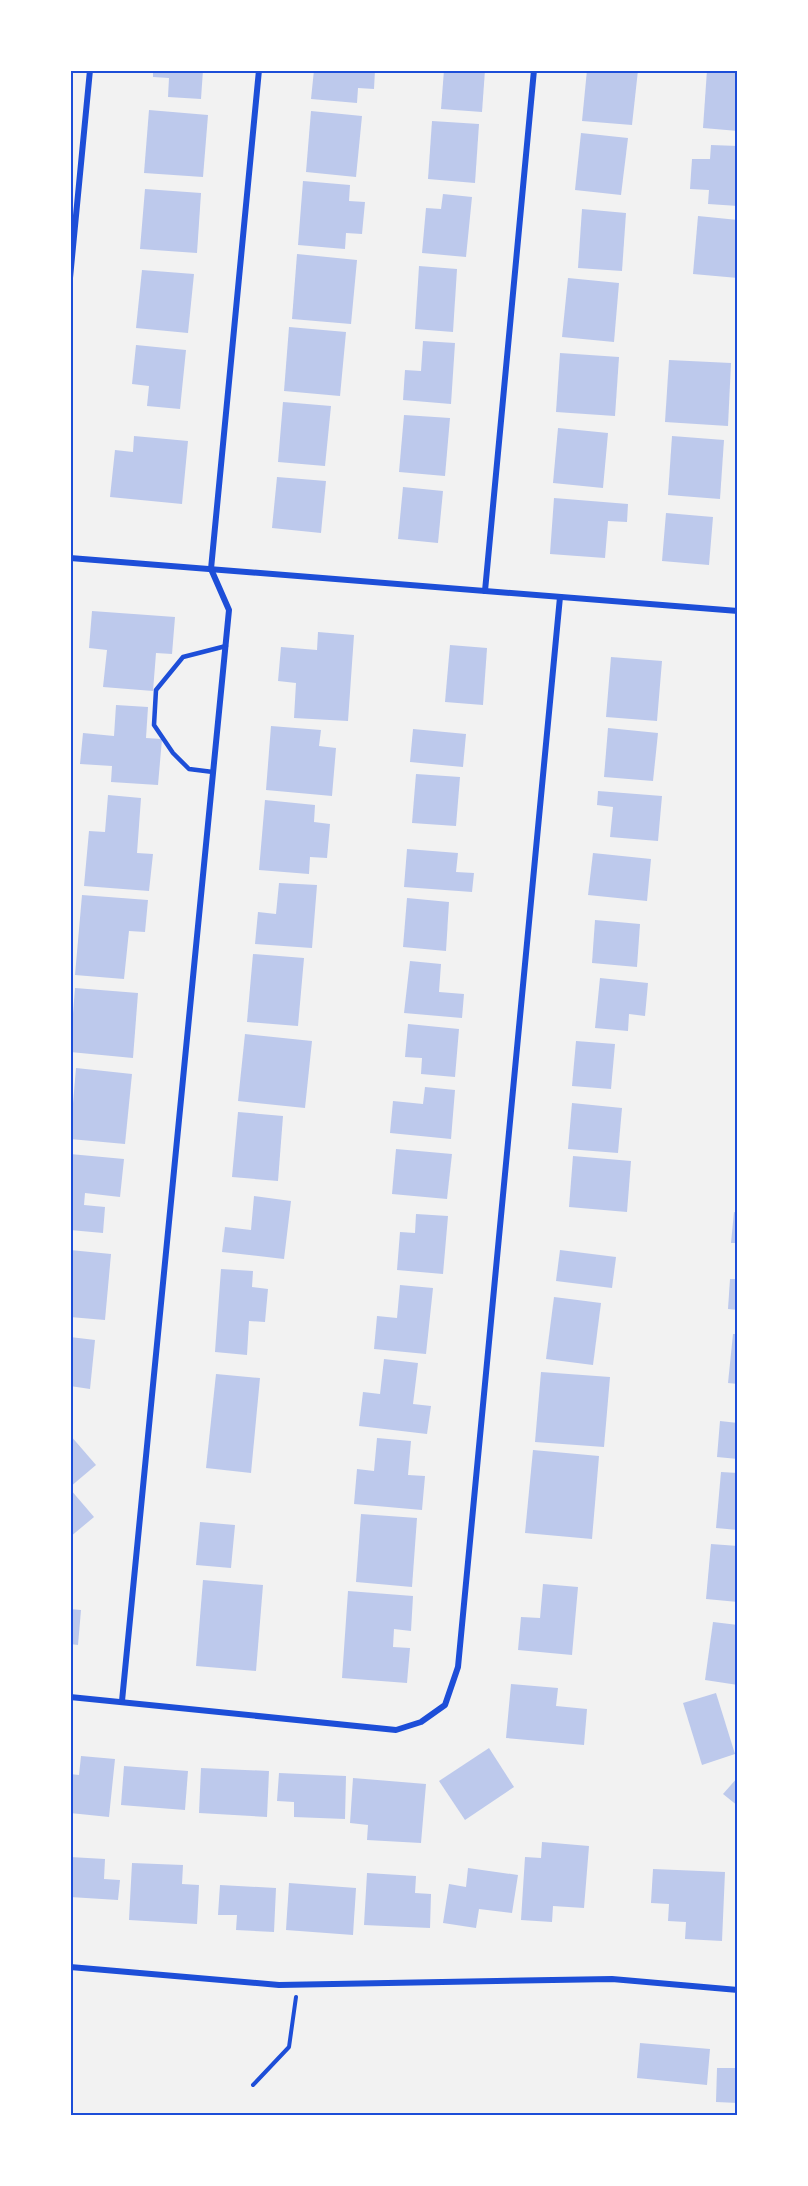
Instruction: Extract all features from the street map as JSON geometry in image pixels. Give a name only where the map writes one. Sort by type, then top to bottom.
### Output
[{"type":"street","points":[[70,278],[90,70]]},
{"type":"street","points":[[122,1701],[226,646],[229,610],[211,569],[259,70]]},
{"type":"street","points":[[485,591],[534,70]]},
{"type":"street","points":[[70,558],[738,611]]},
{"type":"street","points":[[70,1697],[396,1730],[421,1722],[446,1705],[458,1668],[560,597]]},
{"type":"street","points":[[70,1967],[279,1985],[612,1979],[738,1990]]},
{"type":"lane","points":[[213,772],[189,769],[166,744],[154,725],[156,690],[183,657],[226,646]]},
{"type":"path","points":[[253,2085],[289,2047],[298,1984]]},
{"type":"building","points":[[153,70],[203,70],[201,99],[168,97],[169,78],[153,77]]},
{"type":"building","points":[[314,70],[375,70],[374,89],[358,88],[357,103],[311,99]]},
{"type":"building","points":[[444,70],[485,70],[482,112],[441,109]]},
{"type":"building","points":[[587,70],[638,70],[632,125],[582,121]]},
{"type":"building","points":[[707,70],[738,72],[738,131],[703,128]]},
{"type":"building","points":[[149,110],[208,115],[203,177],[144,173]]},
{"type":"building","points":[[311,111],[362,116],[356,177],[306,172]]},
{"type":"building","points":[[432,121],[479,124],[475,183],[428,179]]},
{"type":"building","points":[[581,133],[628,138],[621,195],[575,190]]},
{"type":"building","points":[[711,145],[738,146],[738,206],[708,204],[709,190],[690,189],[692,159],[710,159]]},
{"type":"building","points":[[303,181],[350,185],[349,201],[365,202],[362,234],[346,233],[345,249],[298,245]]},
{"type":"building","points":[[145,189],[201,193],[197,253],[140,249]]},
{"type":"building","points":[[443,194],[472,197],[466,257],[422,253],[426,208],[441,209]]},
{"type":"building","points":[[582,209],[626,213],[622,271],[578,268]]},
{"type":"building","points":[[698,216],[738,220],[738,278],[693,274]]},
{"type":"building","points":[[297,254],[357,260],[351,324],[292,319]]},
{"type":"building","points":[[419,266],[457,269],[453,332],[415,329]]},
{"type":"building","points":[[142,270],[194,274],[188,333],[136,328]]},
{"type":"building","points":[[568,278],[619,283],[614,342],[562,337]]},
{"type":"building","points":[[289,327],[346,332],[340,396],[284,391]]},
{"type":"building","points":[[423,341],[455,343],[451,404],[403,400],[405,370],[421,371]]},
{"type":"building","points":[[136,345],[186,350],[180,409],[147,406],[149,386],[132,384]]},
{"type":"building","points":[[560,353],[619,357],[615,416],[556,412]]},
{"type":"building","points":[[669,360],[731,363],[728,426],[665,422]]},
{"type":"building","points":[[283,402],[331,406],[325,466],[278,462]]},
{"type":"building","points":[[404,415],[450,418],[445,476],[399,472]]},
{"type":"building","points":[[558,428],[608,433],[603,488],[553,483]]},
{"type":"building","points":[[134,436],[188,441],[182,504],[110,497],[115,450],[133,452]]},
{"type":"building","points":[[672,436],[724,440],[720,499],[668,495]]},
{"type":"building","points":[[277,477],[326,481],[321,533],[272,528]]},
{"type":"building","points":[[403,487],[443,491],[438,543],[398,539]]},
{"type":"building","points":[[554,498],[628,504],[627,522],[608,521],[605,558],[550,554]]},
{"type":"building","points":[[666,513],[713,517],[709,565],[662,561]]},
{"type":"building","points":[[92,611],[175,617],[172,654],[156,653],[153,691],[103,687],[107,650],[89,648]]},
{"type":"building","points":[[318,632],[354,635],[348,721],[294,718],[296,683],[278,681],[281,647],[317,650]]},
{"type":"building","points":[[450,645],[487,648],[483,705],[445,702]]},
{"type":"building","points":[[611,657],[662,661],[657,721],[606,717]]},
{"type":"building","points":[[116,705],[148,707],[146,738],[162,739],[158,785],[111,782],[112,766],[80,764],[83,733],[114,736]]},
{"type":"building","points":[[271,726],[321,730],[319,746],[336,748],[332,796],[266,790]]},
{"type":"building","points":[[608,728],[658,733],[653,781],[604,777]]},
{"type":"building","points":[[413,729],[466,734],[463,767],[410,762]]},
{"type":"building","points":[[416,774],[460,777],[456,826],[412,823]]},
{"type":"building","points":[[598,791],[662,796],[658,841],[610,837],[613,807],[597,805]]},
{"type":"building","points":[[108,795],[141,798],[137,853],[153,854],[149,891],[84,886],[89,831],[105,832]]},
{"type":"building","points":[[265,800],[315,805],[314,822],[330,824],[327,858],[310,857],[309,874],[259,870]]},
{"type":"building","points":[[407,849],[458,853],[456,872],[474,873],[472,892],[404,887]]},
{"type":"building","points":[[593,853],[651,859],[647,901],[588,895]]},
{"type":"building","points":[[279,883],[317,885],[312,948],[255,944],[258,912],[276,914]]},
{"type":"building","points":[[82,895],[148,900],[145,932],[129,931],[124,979],[75,975]]},
{"type":"building","points":[[407,898],[449,902],[446,951],[403,947]]},
{"type":"building","points":[[595,920],[640,924],[637,967],[592,963]]},
{"type":"building","points":[[253,954],[304,958],[298,1026],[247,1022]]},
{"type":"building","points":[[410,961],[441,964],[439,992],[464,994],[462,1018],[404,1013]]},
{"type":"building","points":[[600,978],[648,983],[645,1016],[629,1014],[628,1031],[595,1028]]},
{"type":"building","points":[[75,988],[138,993],[133,1058],[70,1052]]},
{"type":"building","points":[[408,1024],[459,1029],[455,1077],[421,1074],[422,1058],[405,1057]]},
{"type":"building","points":[[245,1034],[312,1041],[305,1108],[238,1101]]},
{"type":"building","points":[[576,1041],[615,1044],[611,1089],[572,1086]]},
{"type":"building","points":[[76,1068],[132,1074],[125,1144],[70,1139]]},
{"type":"building","points":[[425,1087],[455,1090],[451,1139],[390,1133],[393,1101],[423,1104]]},
{"type":"building","points":[[572,1103],[622,1108],[618,1153],[568,1149]]},
{"type":"building","points":[[238,1112],[283,1116],[278,1181],[232,1177]]},
{"type":"building","points":[[396,1149],[452,1154],[447,1199],[392,1194]]},
{"type":"building","points":[[70,1154],[124,1159],[120,1197],[85,1193],[84,1205],[105,1207],[103,1233],[70,1230]]},
{"type":"building","points":[[573,1156],[631,1161],[627,1212],[569,1207]]},
{"type":"building","points":[[254,1196],[291,1201],[284,1259],[222,1252],[225,1227],[251,1230]]},
{"type":"building","points":[[734,1212],[738,1213],[738,1243],[731,1243]]},
{"type":"building","points":[[416,1214],[448,1216],[443,1274],[397,1270],[400,1232],[415,1233]]},
{"type":"building","points":[[70,1250],[111,1254],[105,1320],[70,1317]]},
{"type":"building","points":[[560,1250],[616,1257],[612,1288],[556,1281]]},
{"type":"building","points":[[221,1269],[253,1271],[252,1287],[268,1289],[265,1322],[249,1321],[247,1355],[215,1352]]},
{"type":"building","points":[[730,1279],[738,1279],[738,1310],[728,1309]]},
{"type":"building","points":[[400,1285],[433,1288],[426,1354],[374,1349],[377,1316],[397,1318]]},
{"type":"building","points":[[554,1297],[601,1303],[593,1365],[546,1359]]},
{"type":"building","points":[[733,1334],[738,1334],[738,1384],[728,1383]]},
{"type":"building","points":[[70,1337],[95,1340],[90,1389],[70,1386]]},
{"type":"building","points":[[384,1359],[418,1363],[413,1404],[431,1406],[427,1434],[359,1426],[363,1392],[380,1394]]},
{"type":"building","points":[[541,1372],[610,1377],[604,1447],[535,1442]]},
{"type":"building","points":[[216,1374],[260,1378],[251,1473],[206,1468]]},
{"type":"building","points":[[720,1421],[738,1423],[738,1459],[717,1457]]},
{"type":"building","points":[[70,1435],[96,1465],[70,1487]]},
{"type":"building","points":[[377,1438],[411,1441],[408,1475],[425,1476],[422,1510],[354,1504],[357,1469],[374,1471]]},
{"type":"building","points":[[533,1450],[599,1456],[592,1539],[525,1533]]},
{"type":"building","points":[[721,1472],[738,1473],[738,1530],[716,1528]]},
{"type":"building","points":[[70,1489],[94,1517],[70,1537]]},
{"type":"building","points":[[361,1514],[417,1518],[412,1587],[356,1582]]},
{"type":"building","points":[[200,1522],[235,1525],[231,1568],[196,1565]]},
{"type":"building","points":[[711,1544],[738,1546],[738,1602],[706,1599]]},
{"type":"building","points":[[203,1580],[263,1585],[256,1671],[196,1666]]},
{"type":"building","points":[[543,1584],[578,1587],[572,1655],[518,1650],[521,1617],[540,1618]]},
{"type":"building","points":[[348,1591],[413,1596],[411,1631],[394,1629],[393,1647],[410,1648],[407,1683],[342,1678]]},
{"type":"building","points":[[70,1609],[81,1610],[78,1645],[70,1644]]},
{"type":"building","points":[[713,1622],[738,1625],[738,1685],[705,1680]]},
{"type":"building","points":[[511,1684],[558,1688],[556,1706],[587,1709],[584,1745],[506,1738]]},
{"type":"building","points":[[716,1693],[735,1754],[702,1765],[683,1703]]},
{"type":"building","points":[[489,1748],[514,1787],[465,1820],[439,1781]]},
{"type":"building","points":[[81,1756],[115,1759],[109,1817],[70,1813],[70,1774],[79,1775]]},
{"type":"building","points":[[124,1766],[188,1771],[185,1810],[121,1805]]},
{"type":"building","points":[[201,1768],[269,1771],[267,1817],[199,1813]]},
{"type":"building","points":[[279,1773],[346,1776],[345,1819],[294,1817],[294,1802],[277,1801]]},
{"type":"building","points":[[738,1777],[738,1806],[723,1794]]},
{"type":"building","points":[[353,1778],[426,1784],[421,1843],[367,1840],[368,1825],[350,1823]]},
{"type":"building","points":[[542,1842],[589,1846],[584,1908],[553,1906],[552,1922],[521,1920],[525,1857],[541,1858]]},
{"type":"building","points":[[70,1857],[105,1859],[104,1879],[120,1880],[118,1900],[70,1897]]},
{"type":"building","points":[[132,1863],[183,1865],[182,1884],[199,1885],[197,1924],[129,1920]]},
{"type":"building","points":[[468,1868],[518,1875],[512,1913],[479,1909],[476,1928],[443,1923],[449,1884],[466,1887]]},
{"type":"building","points":[[653,1869],[725,1872],[722,1941],[685,1939],[686,1922],[668,1921],[669,1904],[651,1903]]},
{"type":"building","points":[[367,1873],[416,1876],[415,1893],[431,1894],[430,1928],[364,1925]]},
{"type":"building","points":[[289,1883],[356,1888],[353,1935],[286,1930]]},
{"type":"building","points":[[220,1885],[276,1888],[274,1932],[236,1930],[237,1915],[218,1915]]},
{"type":"building","points":[[640,2043],[710,2049],[707,2085],[637,2078]]},
{"type":"building","points":[[717,2068],[738,2068],[738,2103],[716,2102]]}]
